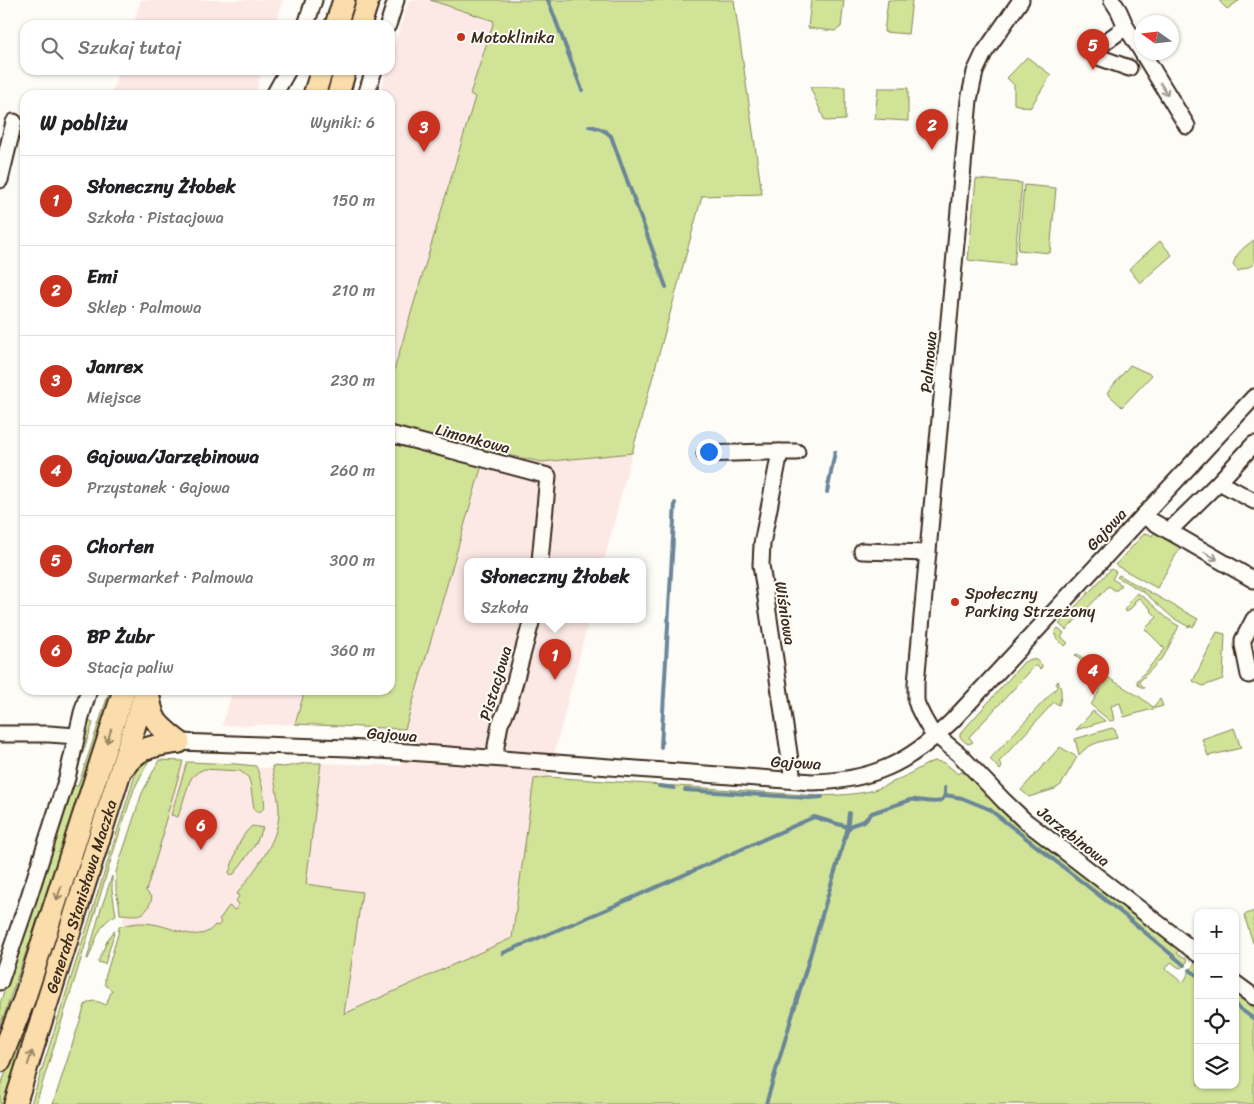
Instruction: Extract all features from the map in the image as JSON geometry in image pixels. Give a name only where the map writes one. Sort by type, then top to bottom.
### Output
[{"type":"highway","points":[[338,20],[344,0]]},
{"type":"highway","points":[[362,20],[368,0]]},
{"type":"highway","points":[[316,90],[320,75]]},
{"type":"highway","points":[[340,90],[344,75]]},
{"type":"highway","name":"Generała Stanisława Maczka","points":[[0,1061],[24,1000],[122,695]]},
{"type":"highway","name":"Generała Stanisława Maczka","points":[[15,1104],[145,695]]},
{"type":"highway","points":[[148,695],[154,720],[179,742]]},
{"type":"highway","points":[[122,769],[143,750],[179,742]]},
{"type":"street","points":[[308,20],[314,0]]},
{"type":"street","points":[[390,20],[396,0]]},
{"type":"street","name":"Palmowa","points":[[937,735],[931,730],[918,707],[916,683],[971,87],[975,72],[984,53],[1021,0]]},
{"type":"street","points":[[1112,0],[1134,39]]},
{"type":"street","points":[[1126,26],[1094,50],[1094,53],[1098,58],[1129,68]]},
{"type":"street","points":[[1147,60],[1187,126]]},
{"type":"street","points":[[277,90],[285,75]]},
{"type":"street","points":[[368,90],[372,75]]},
{"type":"street","points":[[0,180],[14,122]]},
{"type":"street","name":"Gajowa","points":[[179,742],[348,748],[793,780],[826,781],[867,775],[902,760],[937,735],[1254,397]]},
{"type":"street","name":"Limonkowa","points":[[395,435],[548,476],[540,558]]},
{"type":"street","points":[[1169,531],[1219,482],[1254,444]]},
{"type":"street","name":"Wiśniowa","points":[[780,452],[762,544],[761,565],[793,780]]},
{"type":"street","points":[[706,454],[797,452]]},
{"type":"street","points":[[1219,482],[1254,501]]},
{"type":"street","points":[[1143,516],[1254,580]]},
{"type":"street","points":[[862,551],[928,553]]},
{"type":"street","points":[[1249,675],[1242,645],[1245,634],[1254,619]]},
{"type":"street","name":"Pistacjowa","points":[[496,758],[500,724],[508,707],[531,623]]},
{"type":"street","points":[[0,982],[26,909],[67,778],[88,695]]},
{"type":"street","points":[[0,734],[76,736]]},
{"type":"street","name":"Jarzębinowa","points":[[937,735],[959,754],[1024,820],[1194,951]]},
{"type":"street","points":[[1239,986],[1254,997]]},
{"type":"shaded area","points":[[141,0],[283,0],[277,20],[135,20]]},
{"type":"shaded area","points":[[409,0],[430,0],[494,21],[470,94],[475,96],[395,367],[395,90],[381,90],[385,75],[395,75],[395,43]]},
{"type":"shaded area","points":[[117,75],[261,75],[256,90],[113,90]]},
{"type":"shaded area","points":[[486,451],[542,462],[632,453],[605,558],[464,558],[464,623],[588,623],[548,777],[534,779],[512,938],[344,1014],[362,892],[299,947],[121,939],[128,875],[167,764],[320,770],[321,763],[402,766],[405,729]]},
{"type":"shaded area","points":[[231,695],[304,695],[295,724],[222,726]]},
{"type":"green space","points":[[430,0],[734,0],[762,194],[702,196],[632,453],[542,462],[486,451],[405,729],[295,724],[304,695],[395,695],[395,367],[475,97],[470,94],[494,21]]},
{"type":"green space","points":[[811,0],[844,0],[841,27],[835,31],[808,28]]},
{"type":"green space","points":[[888,0],[912,0],[908,34],[884,32]]},
{"type":"green space","points":[[1219,0],[1240,0],[1227,9]]},
{"type":"green space","points":[[1027,57],[1051,75],[1030,108],[1014,104],[1014,85],[1007,78]]},
{"type":"green space","points":[[810,87],[845,87],[845,120],[825,121]]},
{"type":"green space","points":[[878,88],[908,88],[908,121],[875,119]]},
{"type":"green space","points":[[976,179],[1022,183],[1014,265],[968,260]]},
{"type":"green space","points":[[1024,185],[1056,188],[1050,253],[1018,250]]},
{"type":"green space","points":[[1254,240],[1254,263],[1238,271],[1233,265],[1236,257]]},
{"type":"green space","points":[[1160,241],[1172,255],[1140,283],[1129,269]]},
{"type":"green space","points":[[1130,365],[1152,375],[1122,407],[1107,393]]},
{"type":"green space","points":[[1155,531],[1181,546],[1157,588],[1115,565],[1144,534],[1147,533],[1152,536]]},
{"type":"green space","points":[[1111,569],[1116,572],[1112,579],[1122,585],[1117,590],[1109,586],[1066,630],[1059,624]]},
{"type":"green space","points":[[1119,575],[1198,619],[1193,627],[1190,625],[1189,627],[1173,618],[1145,593],[1117,577]]},
{"type":"green space","points":[[1137,593],[1179,626],[1164,656],[1139,682],[1145,688],[1138,685],[1137,681],[1165,649],[1145,629],[1157,617],[1151,609],[1139,598],[1127,612],[1124,610]]},
{"type":"green space","points":[[1058,628],[1064,633],[1061,637],[1068,643],[1065,646],[1056,638],[1055,631]]},
{"type":"green space","points":[[1217,632],[1225,634],[1223,679],[1203,686],[1193,681]]},
{"type":"green space","points":[[1077,654],[1103,675],[1100,679],[1075,655]]},
{"type":"green space","points":[[1031,659],[1036,660],[1042,667],[1040,669],[1036,665],[969,737],[973,742],[966,743],[960,737],[960,734],[1024,662]]},
{"type":"green space","points":[[1107,677],[1153,707],[1160,699],[1163,706],[1124,717],[1120,703],[1111,706],[1114,720],[1110,721],[1091,705]]},
{"type":"green space","points":[[1058,681],[1061,693],[1059,705],[1054,702],[999,762],[1002,767],[1000,770],[990,759],[1058,686],[1056,684]]},
{"type":"green space","points":[[108,695],[111,695],[63,846],[0,1027],[0,1004],[71,785],[78,786]]},
{"type":"green space","points":[[130,699],[136,700],[8,1104],[0,1104],[0,1087],[17,1044]]},
{"type":"green space","points":[[1093,711],[1105,721],[1076,730]]},
{"type":"green space","points":[[86,721],[93,723],[76,773],[73,774]]},
{"type":"green space","points":[[1112,728],[1115,730],[1117,738],[1091,745],[1079,755],[1075,739]]},
{"type":"green space","points":[[1234,728],[1241,748],[1208,756],[1202,739]]},
{"type":"green space","points":[[1060,747],[1077,757],[1061,785],[1055,789],[1029,797],[1021,790]]},
{"type":"green space","points":[[152,753],[134,789],[36,1104],[31,1104],[136,772],[139,765]]},
{"type":"green space","points":[[159,760],[183,761],[146,891],[152,898],[144,913],[137,915],[120,914],[116,891],[116,872],[142,793]]},
{"type":"green space","points":[[187,762],[256,766],[264,795],[263,809],[259,812],[254,809],[250,782],[248,777],[240,771],[204,769],[192,777],[178,817],[171,815]]},
{"type":"green space","points":[[931,762],[945,763],[958,774],[966,771],[1181,948],[1177,953],[1187,959],[1187,962],[1181,968],[1171,962],[1165,969],[1183,983],[1194,965],[1194,1089],[1239,1089],[1239,993],[1254,1004],[1254,1104],[53,1104],[85,1005],[95,1001],[106,1005],[112,990],[105,985],[105,978],[119,927],[149,923],[186,933],[202,934],[209,931],[215,925],[218,926],[221,922],[219,920],[229,906],[235,910],[239,904],[236,901],[239,896],[237,894],[270,846],[278,824],[279,807],[272,766],[284,767],[307,763],[321,763],[306,884],[362,892],[344,1014],[512,938],[534,779],[548,777],[819,796],[853,794],[874,790],[896,781]]},
{"type":"green space","points":[[252,826],[263,828],[255,845],[234,874],[230,875],[229,872],[238,846]]},
{"type":"green space","points":[[112,876],[116,915],[105,923],[87,959],[100,912]]},
{"type":"green space","points":[[1254,911],[1254,943],[1253,943],[1244,915]]},
{"type":"green space","points":[[115,930],[105,964],[98,962],[108,939]]},
{"type":"waterway","points":[[548,0],[582,90]]},
{"type":"waterway","points":[[589,126],[603,130],[611,136],[666,287]]},
{"type":"waterway","points":[[827,492],[835,452]]},
{"type":"waterway","points":[[661,747],[675,503]]},
{"type":"waterway","points":[[659,786],[674,788]]},
{"type":"waterway","points":[[848,829],[852,825],[864,821],[872,813],[910,800],[938,801],[945,795],[945,788]]},
{"type":"waterway","points":[[685,790],[809,798],[822,797]]},
{"type":"waterway","points":[[945,795],[962,798],[989,809],[1123,914],[1184,965]]},
{"type":"waterway","points":[[766,1104],[847,831],[849,813]]},
{"type":"waterway","points":[[503,953],[814,817],[848,827]]},
{"type":"waterway","points":[[1190,970],[1194,973]]},
{"type":"waterway","points":[[1239,1008],[1254,1019]]},
{"type":"place","name":"Motoklinika","points":[[461,37]]},
{"type":"place","name":"Chorten","points":[[1093,70]]},
{"type":"place","name":"Emi","points":[[932,150]]},
{"type":"place","name":"Janrex","points":[[424,152]]},
{"type":"place","name":"Społeczny Parking Strzeżony","points":[[955,602]]},
{"type":"place","name":"Słoneczny Żłobek","points":[[555,680]]},
{"type":"place","name":"Gajowa/Jarzębinowa","points":[[1093,695]]},
{"type":"place","name":"BP Żubr","points":[[201,850]]}]
